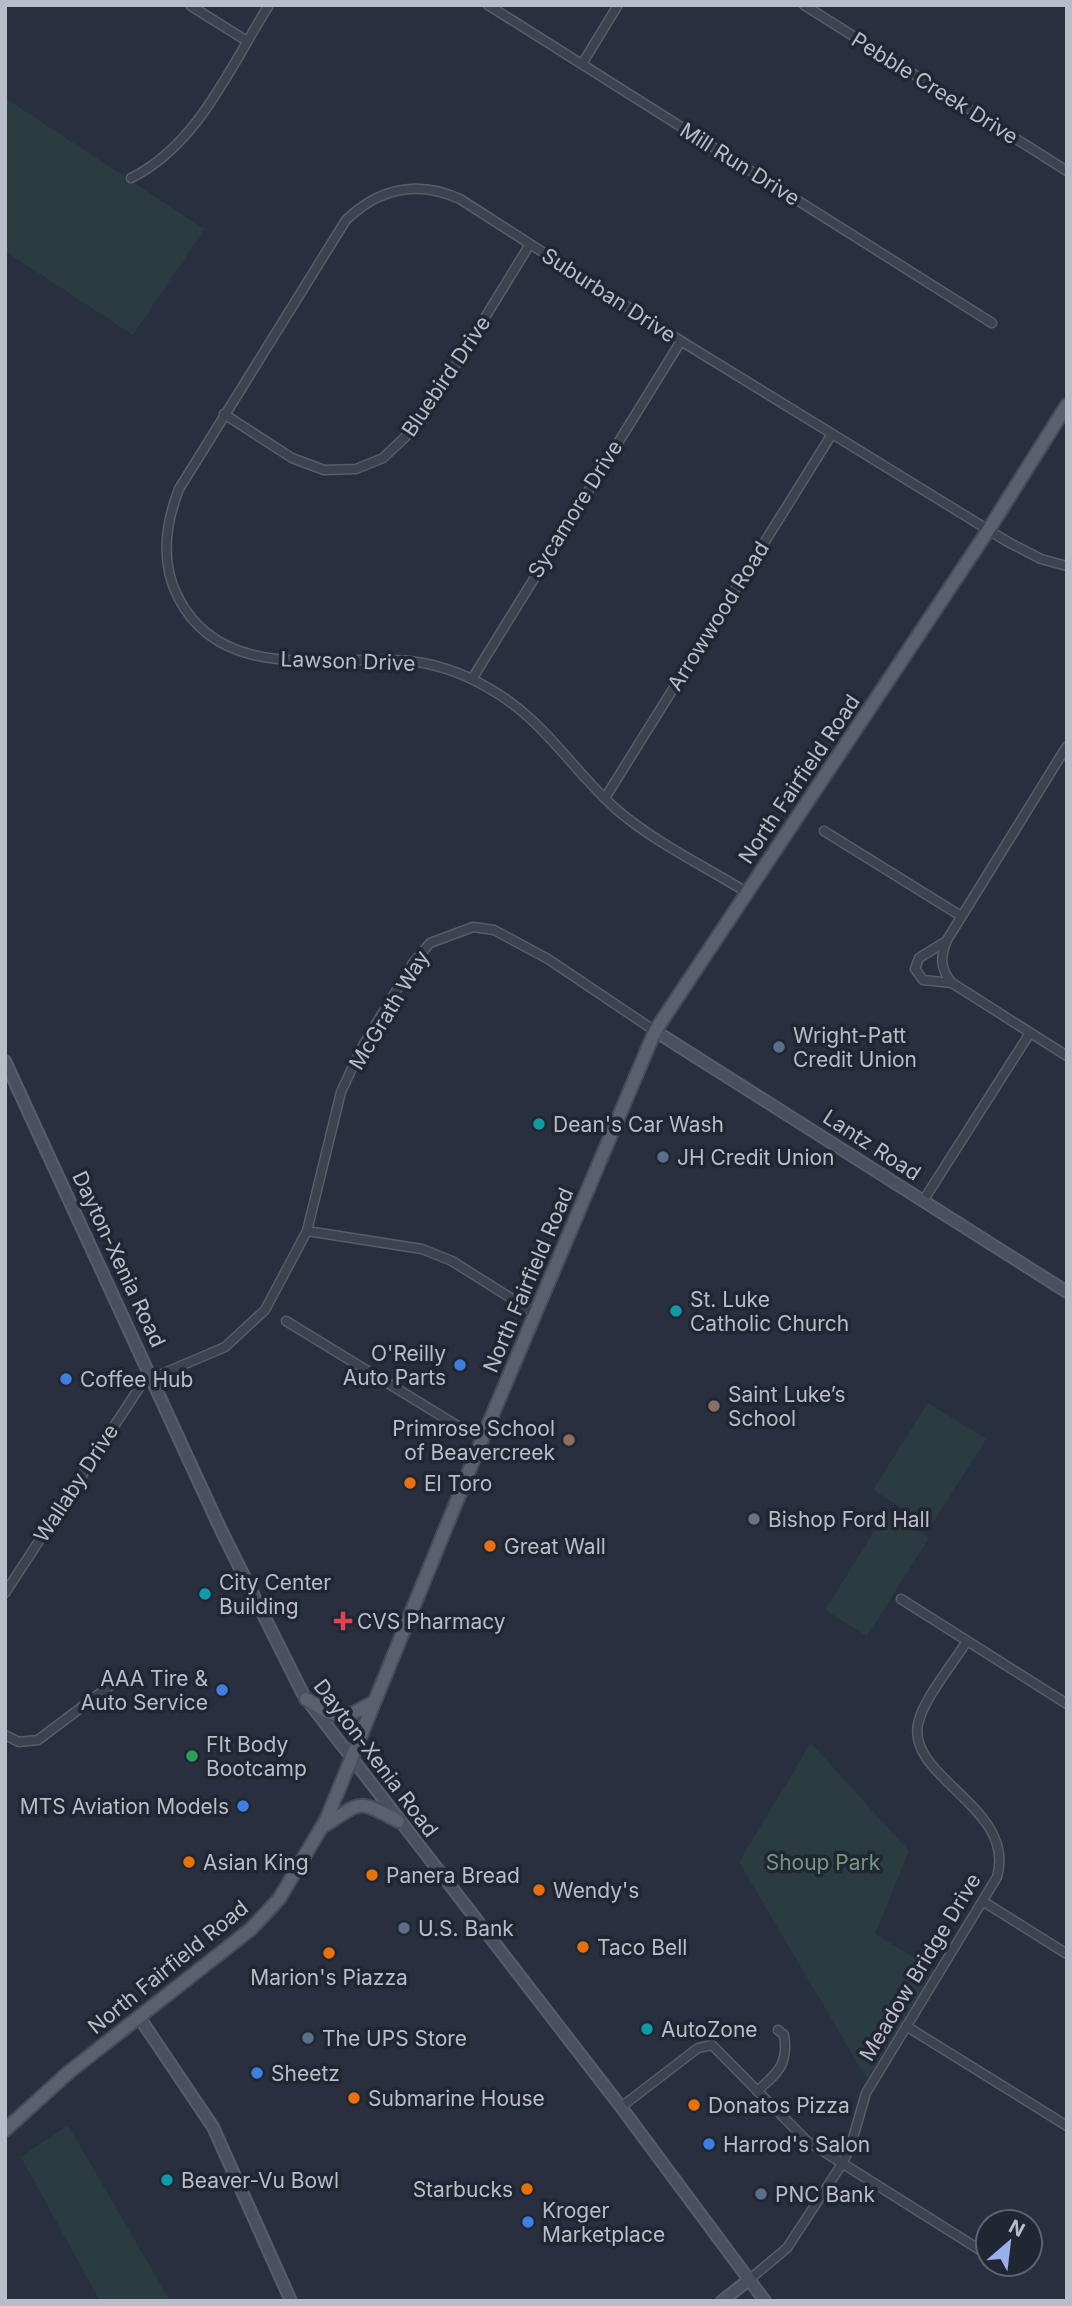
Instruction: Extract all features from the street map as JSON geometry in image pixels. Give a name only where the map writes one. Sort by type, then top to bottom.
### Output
[{"type":"main road","name":"North Fairfield Road","points":[[5,2130],[69,2072],[251,1929],[279,1899],[321,1827],[351,1759],[483,1437],[656,1031],[989,529],[1067,405]]},
{"type":"main road","name":"Lantz Road","points":[[656,1031],[1067,1292]]},
{"type":"main road","name":"Dayton-Xenia Road","points":[[5,1061],[259,1611],[306,1699],[621,2107],[765,2301]]},
{"type":"main road","points":[[306,1699],[330,1713],[346,1717],[374,1702]]},
{"type":"main road","points":[[321,1827],[356,1805],[365,1804],[398,1821]]},
{"type":"main road","points":[[139,2017],[213,2127],[291,2301]]},
{"type":"main road","name":"Meadow Bridge Drive","points":[[722,2301],[750,2279]]},
{"type":"street","points":[[131,178],[154,167],[186,138],[269,5]]},
{"type":"street","name":"Mill Run Drive","points":[[488,5],[992,323]]},
{"type":"street","points":[[582,64],[618,5]]},
{"type":"street","name":"Pebble Creek Drive","points":[[804,5],[1067,172]]},
{"type":"street","points":[[191,6],[247,41]]},
{"type":"street","name":"Suburban Drive","points":[[224,414],[346,220],[370,200],[397,189],[436,190],[460,200],[832,435],[1033,556],[1067,566]]},
{"type":"street","name":"Bluebird Drive","points":[[224,414],[292,458],[324,470],[356,469],[383,458],[421,422],[530,244]]},
{"type":"street","name":"Sycamore Drive","points":[[472,679],[681,341]]},
{"type":"street","name":"Lawson Drive","points":[[224,414],[189,470],[167,522],[170,574],[180,600],[195,622],[226,645],[259,657],[298,661],[412,661],[445,668],[472,679],[540,725],[605,798],[630,821],[746,892]]},
{"type":"street","name":"Arrowwood Road","points":[[605,798],[832,435]]},
{"type":"street","points":[[1067,746],[947,940],[936,950],[919,958],[915,969],[923,980],[952,983],[1067,1056]]},
{"type":"street","points":[[824,831],[961,916]]},
{"type":"street","name":"McGrath Way","points":[[152,1378],[225,1347],[247,1330],[265,1310],[307,1231],[341,1092],[362,1046],[413,963],[430,943],[473,927],[494,930],[548,959],[656,1031]]},
{"type":"street","points":[[947,940],[942,965],[952,983]]},
{"type":"street","points":[[923,1201],[1030,1033]]},
{"type":"street","points":[[307,1231],[422,1249],[452,1261],[536,1314]]},
{"type":"street","points":[[286,1321],[466,1431],[483,1437]]},
{"type":"street","name":"Wallaby Drive","points":[[5,1593],[136,1392],[143,1382],[152,1378]]},
{"type":"street","points":[[901,1599],[1067,1704]]},
{"type":"street","name":"Meadow Bridge Drive","points":[[750,2279],[775,2262],[787,2248],[842,2164],[851,2145],[866,2094],[984,1902],[999,1870],[996,1837],[925,1755],[917,1735],[923,1711],[967,1641]]},
{"type":"street","points":[[5,1735],[24,1743],[42,1738],[115,1682]]},
{"type":"street","points":[[984,1902],[1067,1954]]},
{"type":"street","points":[[906,2026],[1067,2126]]},
{"type":"street","points":[[757,2091],[778,2073],[785,2062],[784,2035],[778,2030]]},
{"type":"street","points":[[621,2107],[706,2045],[718,2049],[791,2127],[842,2164],[974,2246]]},
{"type":"green space","points":[[5,98],[204,229],[133,335],[5,251]]},
{"type":"green space","points":[[928,1403],[986,1439],[931,1526],[873,1490]]},
{"type":"green space","points":[[887,1511],[929,1538],[867,1636],[825,1610]]},
{"type":"green space","name":"Shoup Park","points":[[811,1743],[909,1851],[875,1934],[935,1970],[867,2079],[739,1862]]},
{"type":"green space","points":[[68,2125],[170,2301],[100,2301],[21,2157]]},
{"type":"place","name":"Wright-Patt Credit Union","points":[[779,1047]]},
{"type":"place","name":"Dean's Car Wash","points":[[539,1124]]},
{"type":"place","name":"JH Credit Union","points":[[663,1157]]},
{"type":"place","name":"St. Luke Catholic Church","points":[[676,1311]]},
{"type":"place","name":"O'Reilly Auto Parts","points":[[460,1365]]},
{"type":"place","name":"Coffee Hub","points":[[66,1379]]},
{"type":"place","name":"Saint Luke’s School","points":[[714,1406]]},
{"type":"place","name":"Primrose School of Beavercreek","points":[[569,1440]]},
{"type":"place","name":"El Toro","points":[[410,1483]]},
{"type":"place","name":"Bishop Ford Hall","points":[[754,1519]]},
{"type":"place","name":"Great Wall","points":[[490,1546]]},
{"type":"place","name":"City Center Building","points":[[205,1594]]},
{"type":"place","name":"CVS Pharmacy","points":[[343,1621]]},
{"type":"place","name":"AAA Tire & Auto Service","points":[[222,1690]]},
{"type":"place","name":"FIt Body Bootcamp","points":[[192,1756]]},
{"type":"place","name":"MTS Aviation Models","points":[[243,1806]]},
{"type":"place","name":"Asian King","points":[[189,1862]]},
{"type":"place","name":"Panera Bread","points":[[372,1875]]},
{"type":"place","name":"Wendy's","points":[[539,1890]]},
{"type":"place","name":"U.S. Bank","points":[[404,1928]]},
{"type":"place","name":"Taco Bell","points":[[583,1947]]},
{"type":"place","name":"Marion's Piazza","points":[[329,1953]]},
{"type":"place","name":"AutoZone","points":[[647,2029]]},
{"type":"place","name":"The UPS Store","points":[[308,2038]]},
{"type":"place","name":"Sheetz","points":[[257,2073]]},
{"type":"place","name":"Submarine House","points":[[354,2098]]},
{"type":"place","name":"Donatos Pizza","points":[[694,2105]]},
{"type":"place","name":"Harrod's Salon","points":[[709,2144]]},
{"type":"place","name":"Beaver-Vu Bowl","points":[[167,2180]]},
{"type":"place","name":"Starbucks","points":[[527,2189]]},
{"type":"place","name":"PNC Bank","points":[[761,2194]]},
{"type":"place","name":"Kroger Marketplace","points":[[528,2222]]}]
